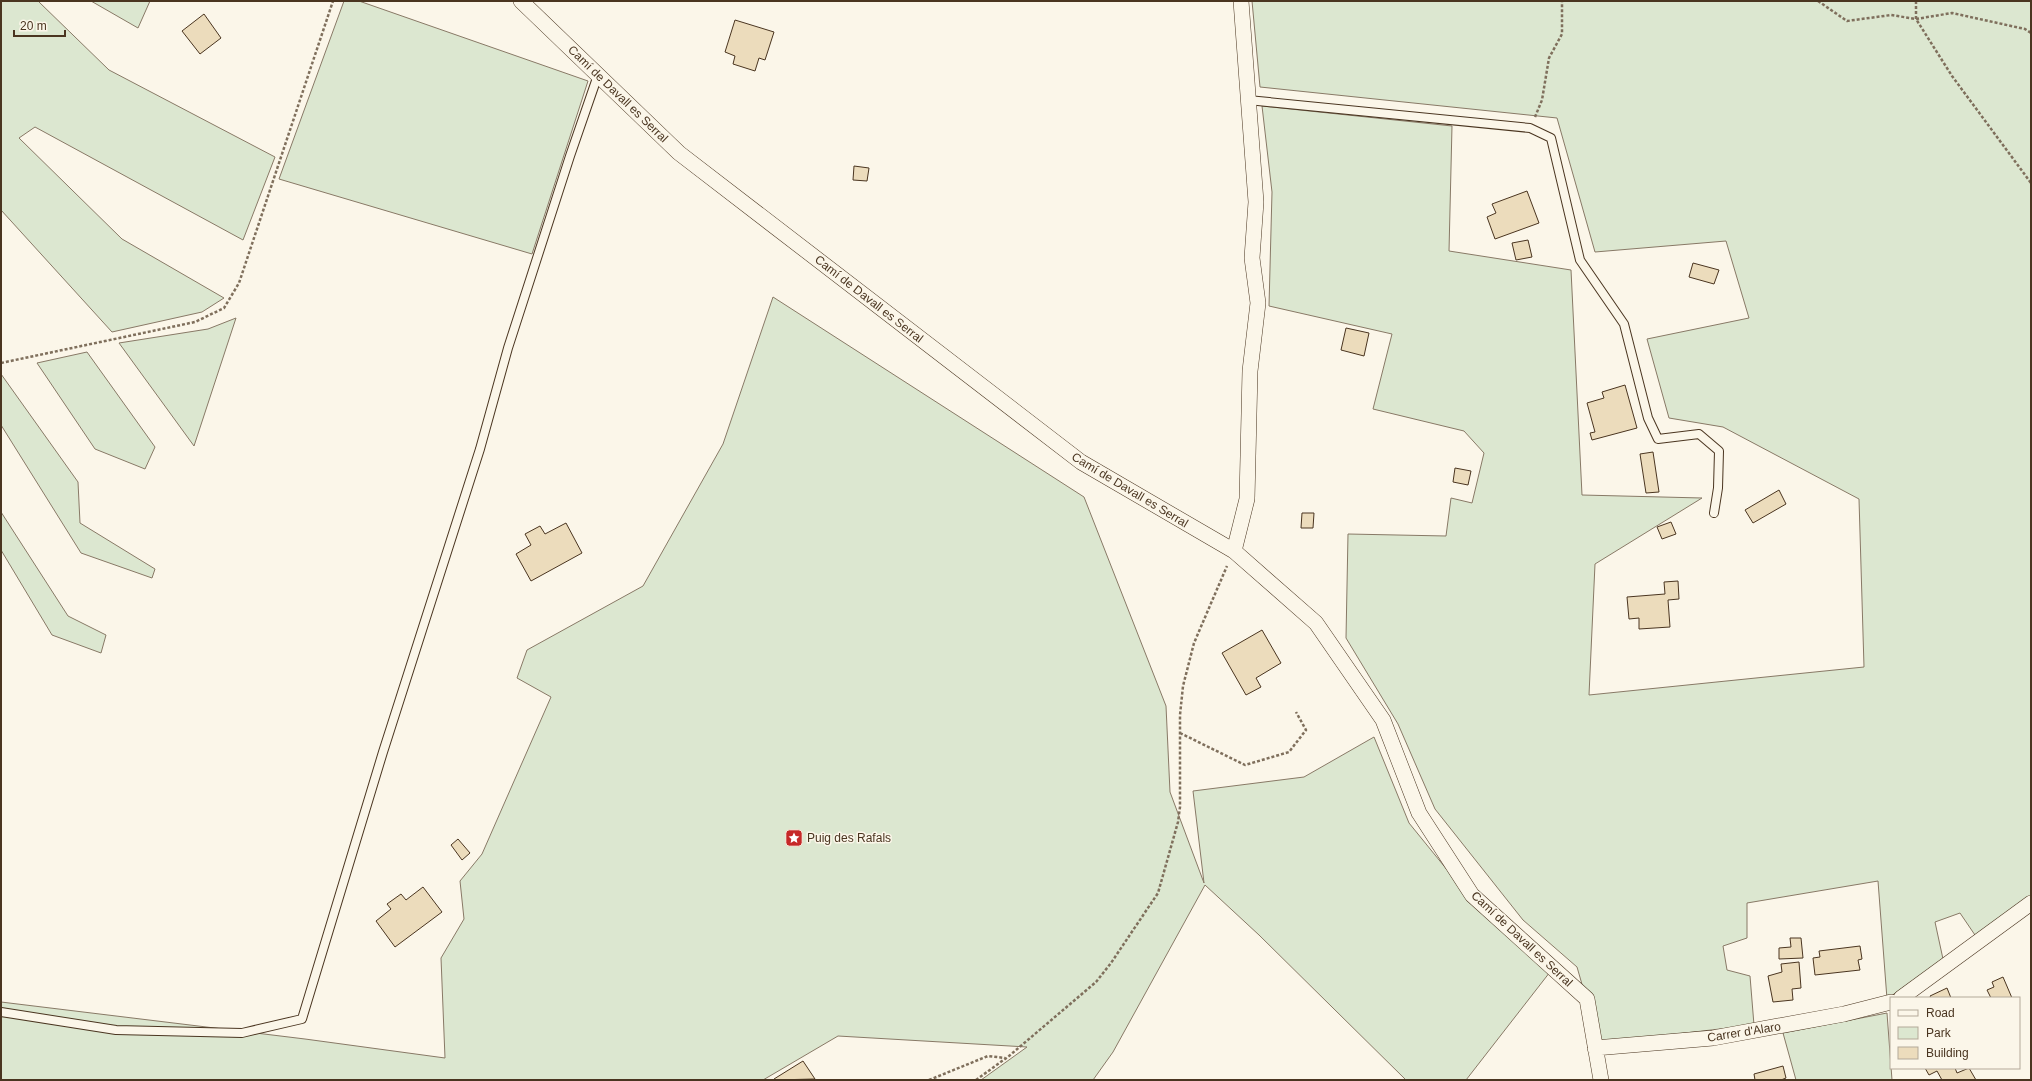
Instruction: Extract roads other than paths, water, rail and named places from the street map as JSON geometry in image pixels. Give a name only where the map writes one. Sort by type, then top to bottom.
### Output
[{"type":"street","name":"Camí de Davall es Serral","points":[[521,1],[679,153],[1081,462],[1234,551],[1316,623],[1383,720],[1420,813],[1472,895],[1587,999],[1600,1080]]},
{"type":"street","points":[[1234,551],[1247,499],[1250,371],[1258,303],[1252,258],[1256,202],[1241,1]]},
{"type":"street","points":[[1902,997],[2031,903]]},
{"type":"street","name":"Carrer d'Alaro","points":[[1595,1048],[1713,1038],[1844,1014],[1890,1002]]},
{"type":"lane","points":[[1,1012],[116,1030],[242,1033],[302,1019],[383,752],[480,449],[511,341],[570,156],[598,75]]},
{"type":"lane","points":[[1248,100],[1530,128],[1551,138],[1580,260],[1624,324],[1648,418],[1658,439],[1698,434],[1719,451],[1718,488],[1714,514]]},
{"type":"place","name":"Puig des Rafals","points":[[794,838]]}]
